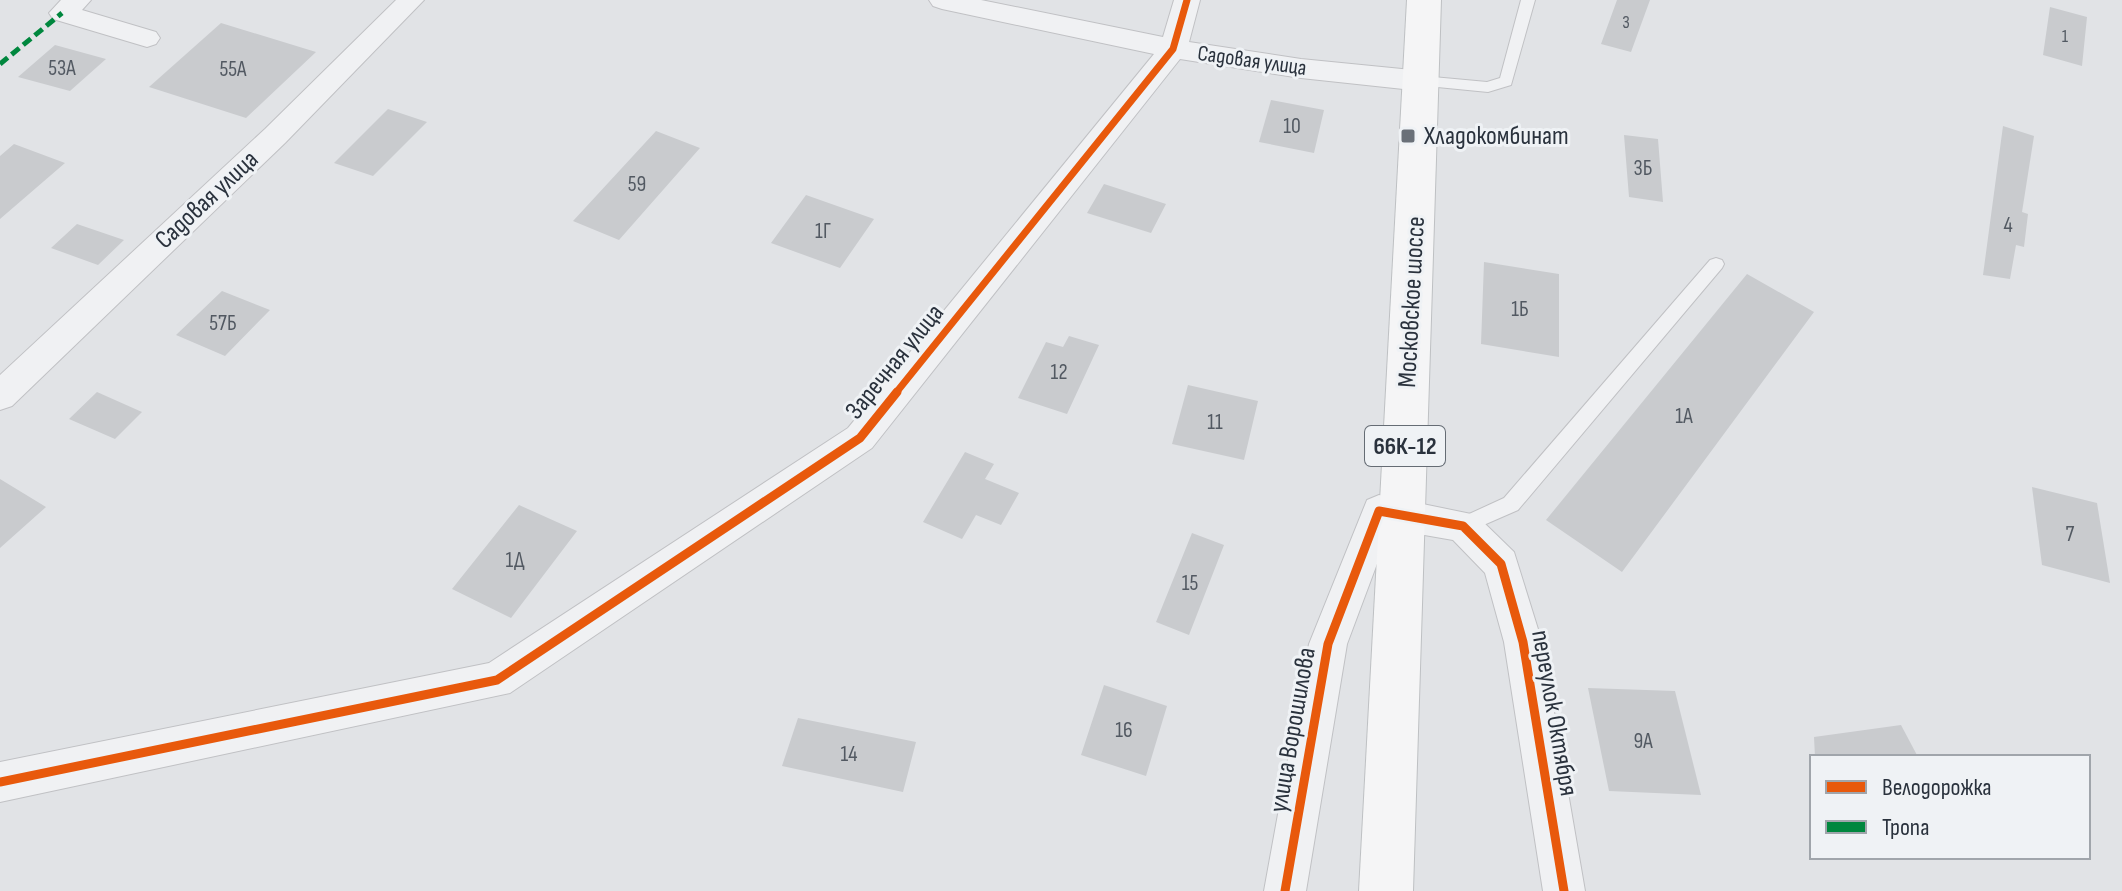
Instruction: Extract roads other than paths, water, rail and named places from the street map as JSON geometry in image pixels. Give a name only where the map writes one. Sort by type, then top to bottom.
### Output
[{"type":"main road","name":"Московское шоссе","points":[[1386,891],[1424,0]]},
{"type":"street","points":[[78,0],[62,13],[147,38]]},
{"type":"street","name":"Садовая улица","points":[[0,396],[275,136],[411,0]]},
{"type":"street","name":"Садовая улица","points":[[942,0],[1173,49],[1297,68],[1422,81]]},
{"type":"street","name":"Заречная улица","points":[[0,782],[497,680],[860,438],[1173,49],[1187,0]]},
{"type":"street","name":"улица Ворошилова","points":[[1285,891],[1328,644],[1379,511],[1402,514]]},
{"type":"street","points":[[1402,514],[1463,526]]},
{"type":"street","name":"переулок Октября","points":[[1463,526],[1501,564],[1523,642],[1564,891]]},
{"type":"lane","points":[[1422,81],[1488,87],[1506,81],[1528,0]]},
{"type":"lane","points":[[1463,526],[1511,504],[1716,264]]},
{"type":"place","name":"Хладокомбинат","points":[[1408,136]]}]
